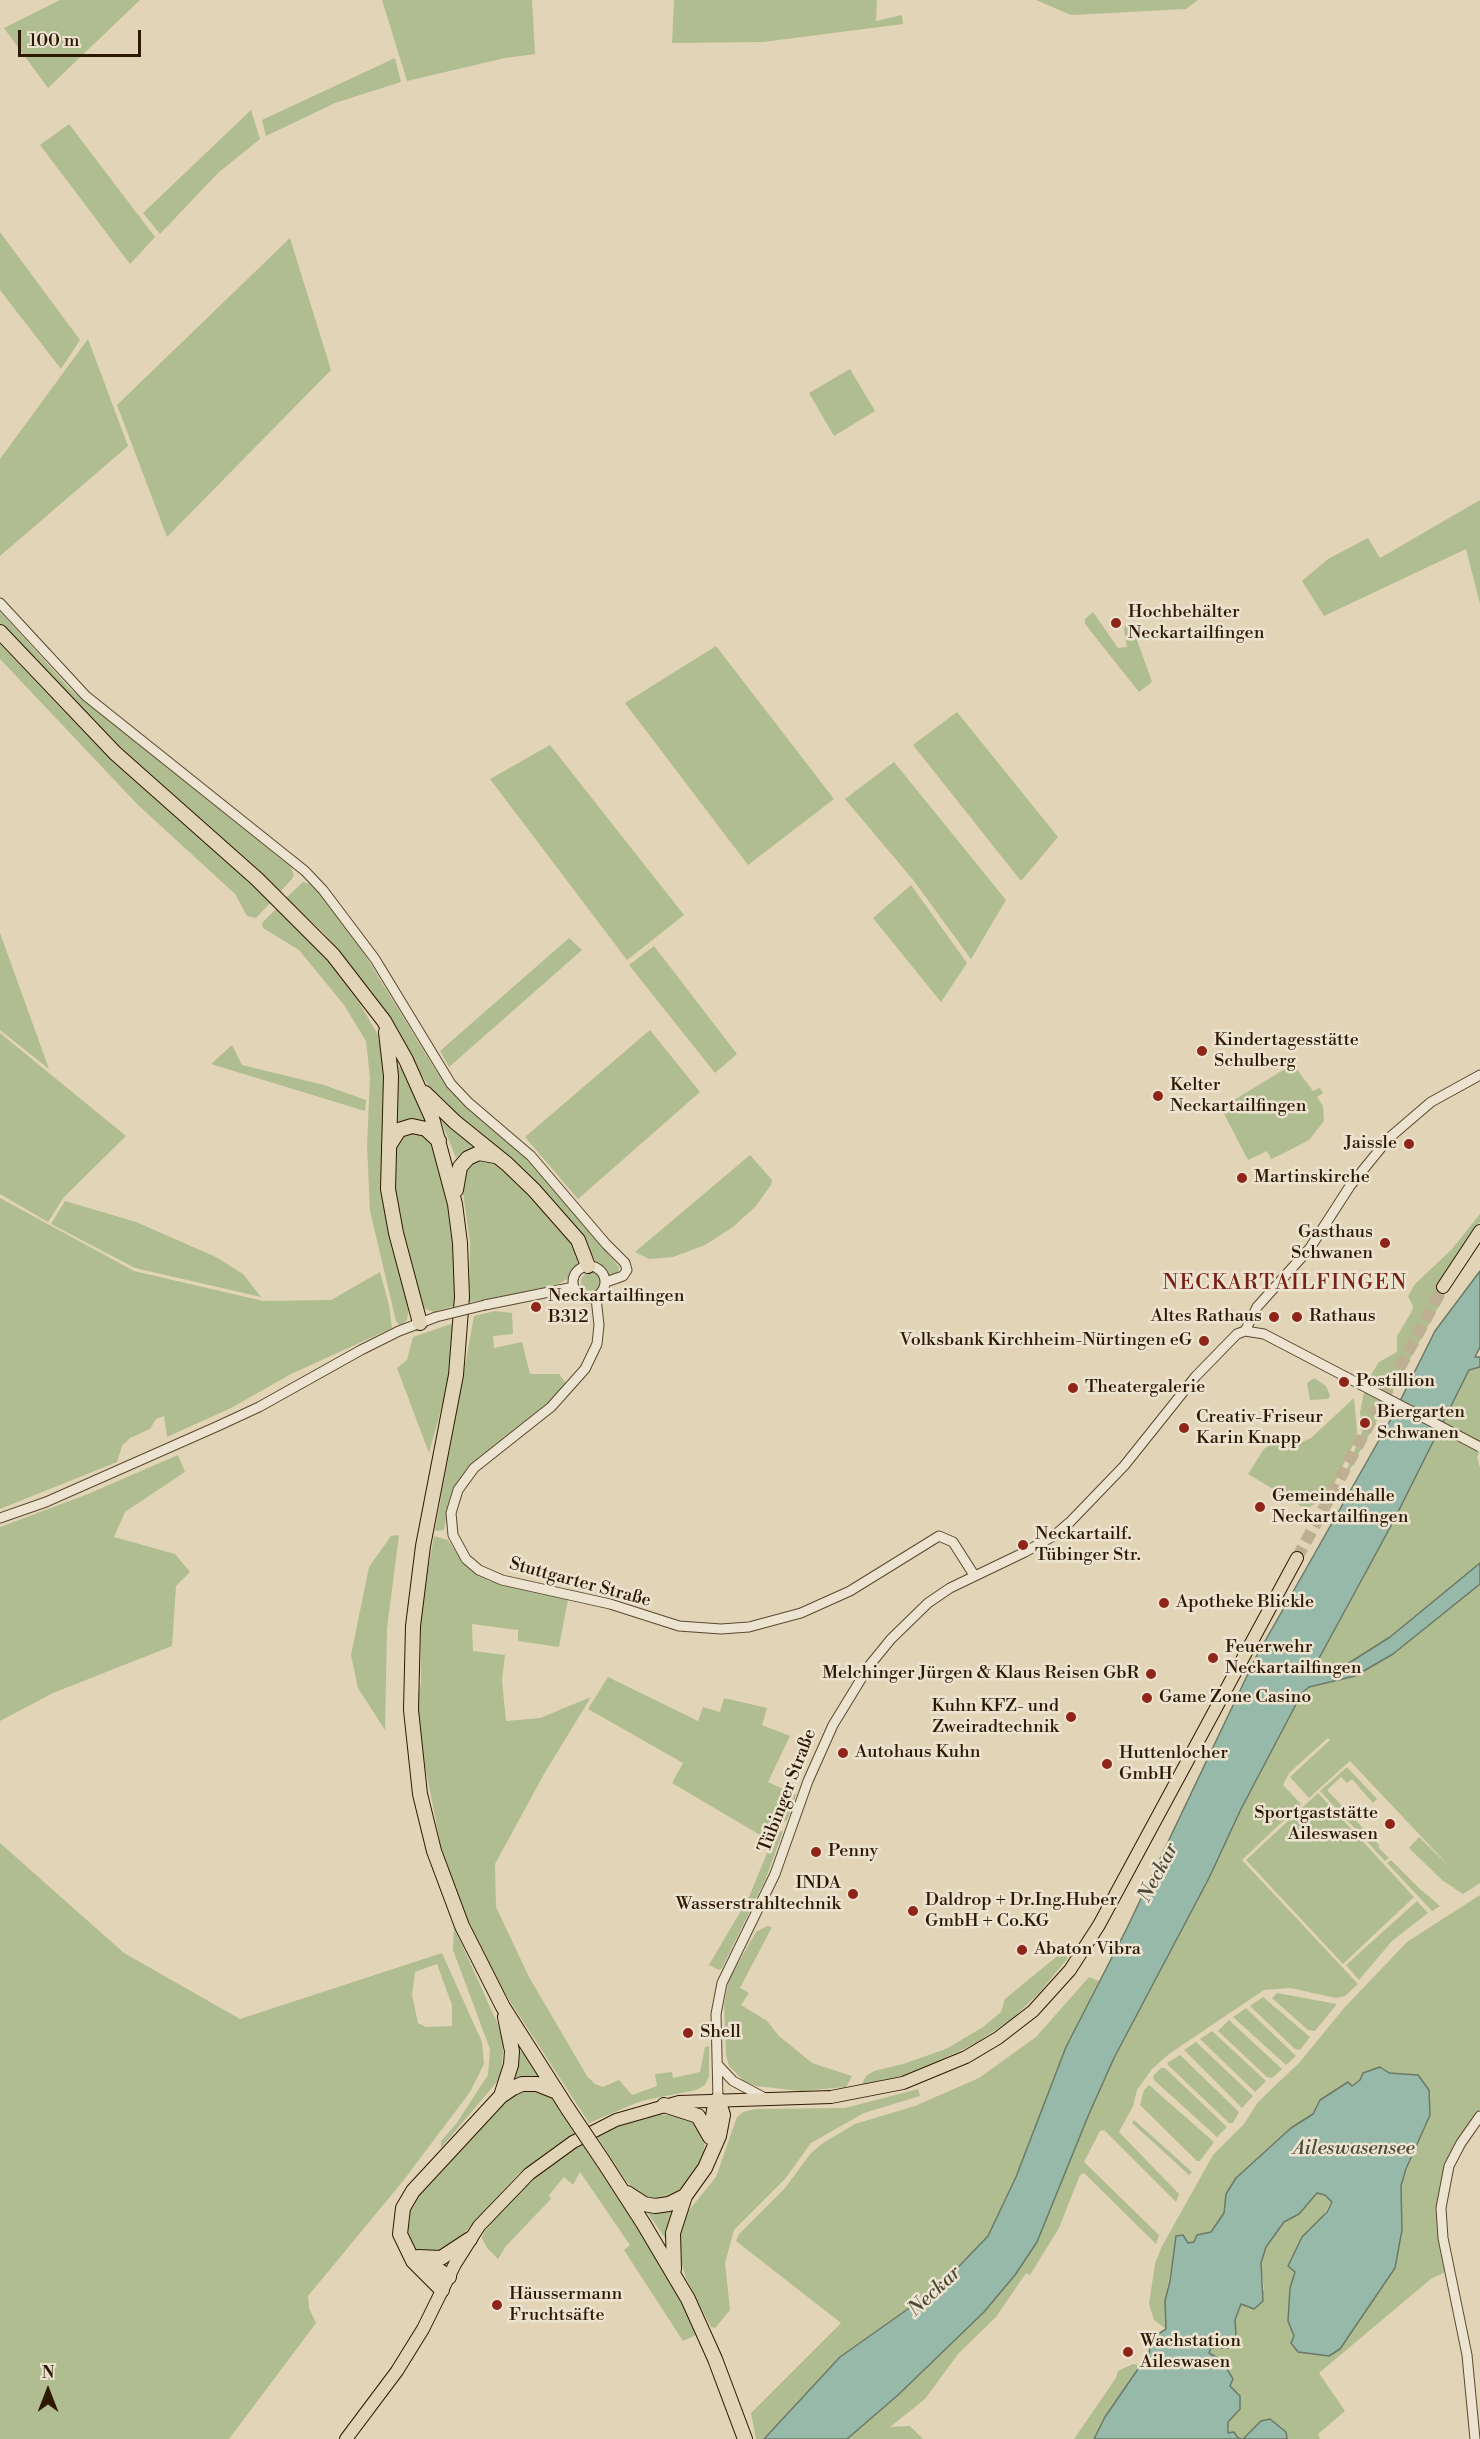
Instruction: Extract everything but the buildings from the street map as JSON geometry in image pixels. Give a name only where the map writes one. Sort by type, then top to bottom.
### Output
[{"type":"highway","points":[[0,632],[115,753],[257,879],[320,941],[356,983],[384,1022],[420,1087],[441,1143],[455,1204],[462,1276],[460,1339],[449,1418],[423,1546],[410,1662],[412,1728],[420,1794],[434,1851],[452,1902],[485,1974],[503,2007],[675,2274],[716,2359],[745,2439]]},
{"type":"highway","points":[[384,1022],[391,1064],[387,1150],[391,1208],[420,1323]]},
{"type":"highway","points":[[420,1087],[455,1122],[534,1190],[573,1234],[582,1248],[588,1266]]},
{"type":"highway","points":[[387,1150],[395,1134],[412,1126],[426,1129],[441,1143]]},
{"type":"highway","points":[[455,1204],[458,1174],[463,1163],[479,1153],[498,1157]]},
{"type":"highway","points":[[501,2096],[511,2064],[512,2051],[503,2007]]},
{"type":"highway","points":[[442,2290],[413,2261],[400,2234],[400,2221],[413,2190],[501,2096],[513,2088],[529,2083],[557,2092]]},
{"type":"highway","points":[[675,2274],[673,2233],[685,2196],[705,2168],[711,2144],[719,2136],[723,2115],[718,2099]]},
{"type":"highway","points":[[663,2105],[698,2116],[711,2144]]},
{"type":"highway","points":[[622,2190],[644,2204],[655,2206],[669,2204],[685,2196]]},
{"type":"highway","points":[[418,2257],[441,2258],[470,2239]]},
{"type":"highway","points":[[406,2247],[448,2277]]},
{"type":"main road","points":[[1443,1287],[1480,1231]]},
{"type":"main road","points":[[346,2439],[397,2371],[423,2329],[448,2277],[470,2239],[506,2196],[550,2157],[616,2120],[663,2105],[718,2099],[831,2097],[861,2093],[927,2075],[982,2048],[1026,2017],[1064,1977],[1099,1925],[1297,1558]]},
{"type":"street","points":[[0,603],[86,696],[305,871],[323,890],[375,959],[451,1084],[469,1103],[503,1129],[531,1156],[625,1263],[627,1270],[623,1276],[606,1282]]},
{"type":"street","points":[[1480,1075],[1431,1102],[1389,1138],[1350,1186],[1310,1248],[1257,1307],[1245,1331],[1264,1334],[1480,1447]]},
{"type":"street","points":[[588,1266],[600,1270],[606,1282],[604,1290],[596,1298],[581,1297],[574,1287],[576,1273],[588,1266]]},
{"type":"street","points":[[0,1518],[46,1502],[239,1416],[360,1350],[420,1323],[485,1305],[574,1287]]},
{"type":"street","name":"Stuttgarter Straße","points":[[596,1298],[600,1319],[598,1335],[585,1369],[551,1407],[474,1468],[458,1490],[451,1512],[453,1535],[466,1559],[479,1570],[502,1580],[610,1604],[679,1626],[721,1629],[748,1627],[801,1613],[850,1591],[939,1536],[953,1542],[974,1575]]},
{"type":"street","name":"Tübinger Straße","points":[[718,2099],[716,2014],[722,1983],[775,1874],[808,1780],[833,1725],[869,1666],[906,1623],[938,1596],[974,1575],[1025,1552],[1070,1522],[1124,1466],[1162,1416],[1229,1340],[1245,1331]]},
{"type":"street","points":[[717,2064],[733,2081],[767,2099]]},
{"type":"street","points":[[1475,2439],[1467,2355],[1443,2238],[1441,2208],[1449,2166],[1461,2143],[1480,2116]]},
{"type":"shaded area","points":[[60,0],[140,0],[48,88],[4,28]]},
{"type":"shaded area","points":[[382,0],[532,0],[535,54],[505,58],[407,81]]},
{"type":"shaded area","points":[[674,0],[877,0],[876,21],[902,15],[903,24],[763,42],[672,43]]},
{"type":"shaded area","points":[[1036,0],[1198,0],[1186,9],[1071,15]]},
{"type":"shaded area","points":[[395,58],[401,82],[335,103],[266,136],[262,120]]},
{"type":"shaded area","points":[[251,110],[260,139],[218,173],[160,234],[143,213]]},
{"type":"shaded area","points":[[69,124],[155,237],[130,264],[40,145]]},
{"type":"shaded area","points":[[0,232],[80,340],[61,369],[0,290]]},
{"type":"shaded area","points":[[290,238],[331,370],[167,537],[117,405]]},
{"type":"shaded area","points":[[88,339],[128,446],[0,556],[0,459]]},
{"type":"shaded area","points":[[850,369],[875,411],[834,436],[809,393]]},
{"type":"shaded area","points":[[1480,500],[1480,604],[1466,549],[1324,616],[1302,581],[1328,559],[1368,538],[1380,558]]},
{"type":"shaded area","points":[[0,611],[70,689],[291,867],[294,875],[280,892],[137,767],[6,631],[0,624]]},
{"type":"shaded area","points":[[1093,612],[1118,648],[1127,647],[1124,630],[1125,625],[1131,623],[1152,682],[1139,692],[1085,624],[1085,619]]},
{"type":"shaded area","points":[[0,640],[115,760],[272,901],[256,918],[247,916],[235,894],[138,805],[0,659]]},
{"type":"shaded area","points":[[716,646],[834,799],[748,865],[625,703]]},
{"type":"shaded area","points":[[957,712],[1058,837],[1021,881],[913,745]]},
{"type":"shaded area","points":[[550,745],[684,915],[627,960],[490,779]]},
{"type":"shaded area","points":[[894,762],[1006,900],[971,959],[914,881],[845,799]]},
{"type":"shaded area","points":[[303,882],[310,884],[318,892],[357,942],[438,1074],[466,1106],[532,1163],[619,1267],[618,1275],[612,1277],[598,1266],[585,1241],[435,1097],[380,1007],[355,972],[324,933],[286,898]]},
{"type":"shaded area","points":[[911,885],[967,963],[941,1002],[873,918]]},
{"type":"shaded area","points":[[278,907],[316,944],[360,1004],[384,1045],[388,1063],[385,1125],[409,1306],[407,1320],[400,1326],[396,1321],[370,1211],[367,1145],[370,1078],[366,1041],[344,1005],[299,950],[263,928],[262,923]]},
{"type":"shaded area","points":[[0,933],[49,1069],[0,1030]]},
{"type":"shaded area","points":[[569,938],[582,950],[449,1067],[440,1051]]},
{"type":"shaded area","points":[[654,946],[737,1054],[715,1073],[629,965]]},
{"type":"shaded area","points":[[650,1030],[700,1092],[578,1199],[525,1137]]},
{"type":"shaded area","points":[[0,1033],[126,1136],[64,1197],[48,1222],[0,1194]]},
{"type":"shaded area","points":[[232,1045],[242,1065],[324,1085],[366,1100],[365,1111],[211,1064]]},
{"type":"shaded area","points":[[1293,1064],[1313,1091],[1320,1088],[1323,1093],[1317,1097],[1323,1106],[1324,1121],[1309,1140],[1284,1153],[1271,1159],[1267,1151],[1248,1160],[1221,1108]]},
{"type":"shaded area","points":[[396,1065],[402,1068],[409,1079],[428,1122],[398,1125],[393,1123]]},
{"type":"shaded area","points":[[438,1113],[480,1146],[456,1158]]},
{"type":"shaded area","points":[[418,1131],[433,1141],[448,1196],[455,1245],[457,1305],[434,1312],[419,1307],[393,1192],[396,1141],[401,1134]]},
{"type":"shaded area","points":[[750,1155],[772,1180],[771,1185],[755,1207],[733,1227],[705,1245],[673,1257],[649,1259],[635,1252]]},
{"type":"shaded area","points":[[483,1158],[502,1165],[572,1239],[578,1257],[577,1265],[569,1278],[557,1285],[533,1293],[469,1302],[470,1242],[462,1186],[468,1164]]},
{"type":"shaded area","points":[[0,1198],[134,1271],[263,1301],[331,1300],[380,1272],[389,1305],[392,1328],[291,1374],[231,1408],[167,1437],[164,1416],[156,1419],[150,1429],[130,1438],[122,1446],[117,1462],[0,1509]]},
{"type":"shaded area","points":[[65,1201],[136,1222],[216,1257],[243,1274],[261,1297],[135,1268],[51,1224]]},
{"type":"shaded area","points":[[1480,1214],[1480,1222],[1438,1283],[1448,1289],[1347,1475],[1345,1474],[1362,1432],[1360,1412],[1366,1383],[1379,1362],[1397,1352],[1397,1336],[1413,1306],[1408,1296],[1415,1284],[1452,1249]]},
{"type":"shaded area","points":[[591,1272],[598,1275],[601,1282],[598,1289],[591,1292],[584,1289],[581,1282],[584,1275]]},
{"type":"shaded area","points":[[495,1311],[512,1313],[513,1334],[493,1336],[494,1348],[522,1342],[530,1374],[559,1374],[568,1386],[469,1467],[456,1484],[449,1500],[444,1530],[435,1531],[474,1316]]},
{"type":"shaded area","points":[[454,1323],[448,1384],[429,1453],[397,1368],[407,1360],[413,1337]]},
{"type":"shaded area","points":[[1480,1367],[1480,1451],[1477,1457],[1480,1468],[1480,1563],[1390,1637],[1349,1663],[1310,1673],[1392,1524],[1469,1370]]},
{"type":"shaded area","points":[[1314,1378],[1326,1386],[1330,1396],[1328,1399],[1310,1400],[1307,1383]]},
{"type":"shaded area","points":[[1354,1398],[1357,1431],[1355,1441],[1330,1492],[1323,1499],[1306,1509],[1248,1474],[1264,1449],[1273,1443],[1302,1442],[1311,1438]]},
{"type":"shaded area","points":[[178,1455],[185,1472],[125,1512],[114,1537],[175,1554],[190,1572],[176,1586],[172,1646],[53,1693],[0,1721],[0,1527],[88,1494]]},
{"type":"shaded area","points":[[399,1535],[387,1628],[385,1730],[358,1688],[351,1655],[369,1567],[391,1536]]},
{"type":"shaded area","points":[[434,1536],[448,1540],[462,1561],[489,1581],[568,1599],[559,1647],[518,1641],[518,1630],[472,1624],[473,1651],[505,1655],[502,1681],[506,1721],[540,1718],[591,1697],[544,1774],[495,1864],[496,1907],[529,1977],[587,2076],[595,2084],[603,2087],[619,2080],[632,2095],[657,2086],[655,2074],[672,2072],[673,2078],[700,2072],[705,2047],[709,2046],[709,2076],[705,2085],[696,2090],[641,2101],[589,2123],[506,1995],[467,1923],[441,1846],[419,1736],[417,1701],[421,1683],[421,1610]]},
{"type":"shaded area","points":[[1480,1584],[1480,1883],[1463,1894],[1442,1880],[1409,1848],[1419,1837],[1451,1868],[1350,1761],[1309,1798],[1290,1777],[1330,1740],[1328,1738],[1289,1773],[1283,1785],[1301,1804],[1242,1860],[1358,1984],[1345,1996],[1336,1998],[1290,1988],[1264,1990],[1169,2054],[1152,2069],[1137,2090],[1133,2106],[1119,2132],[1179,2194],[1176,2202],[1104,2130],[1100,2131],[1084,2162],[1159,2235],[1156,2244],[1084,2173],[1080,2175],[1059,2228],[1030,2275],[1026,2273],[996,2317],[958,2354],[925,2399],[890,2427],[910,2426],[923,2439],[847,2439],[898,2395],[1015,2275],[1037,2242],[1114,2058],[1209,1878],[1241,1809],[1302,1693],[1309,1687],[1355,1676],[1393,1654]]},
{"type":"shaded area","points":[[608,1677],[698,1721],[703,1707],[720,1712],[724,1698],[767,1708],[762,1725],[790,1736],[768,1782],[796,1795],[787,1820],[774,1828],[767,1839],[672,1783],[683,1763],[588,1709]]},
{"type":"shaded area","points":[[1347,1767],[1377,1799],[1373,1803],[1352,1779],[1347,1783],[1341,1777],[1327,1790],[1380,1846],[1378,1847],[1389,1858],[1385,1861],[1320,1791]]},
{"type":"shaded area","points":[[1318,1793],[1414,1897],[1343,1964],[1246,1860]]},
{"type":"shaded area","points":[[783,1831],[766,1878],[722,1968],[719,1970],[709,1965],[749,1897],[774,1836],[777,1832]]},
{"type":"shaded area","points":[[0,1843],[124,1953],[240,2019],[442,1953],[482,2042],[484,2064],[470,2092],[403,2181],[308,2296],[309,2308],[316,2323],[229,2439],[0,2439]],"holes":[[[437,1964],[452,2005],[452,2026],[426,2027],[418,2023],[412,1995],[415,1972]]]},
{"type":"shaded area","points":[[1391,1860],[1440,1906],[1432,1911],[1387,1863]]},
{"type":"shaded area","points":[[1480,1895],[1480,2109],[1451,2154],[1443,2171],[1438,2199],[1446,2267],[1444,2273],[1432,2278],[1319,2373],[1345,2411],[1318,2434],[1320,2439],[1287,2439],[1286,2432],[1250,2433],[1243,2439],[1238,2438],[1228,2433],[1230,2385],[1233,2379],[1220,2359],[1209,2353],[1211,2348],[1236,2334],[1235,2320],[1241,2304],[1249,2307],[1264,2289],[1261,2263],[1265,2247],[1284,2221],[1299,2214],[1317,2193],[1325,2195],[1332,2201],[1318,2223],[1295,2272],[1290,2288],[1288,2321],[1340,2349],[1395,2268],[1402,2230],[1401,2186],[1411,2159],[1418,2075],[1389,2073],[1379,2067],[1352,2086],[1320,2100],[1313,2114],[1291,2128],[1236,2178],[1226,2194],[1224,2213],[1211,2232],[1197,2235],[1194,2242],[1174,2253],[1165,2301],[1166,2329],[1154,2320],[1149,2304],[1155,2264],[1161,2248],[1213,2155],[1244,2124],[1258,2102],[1300,2062],[1344,2008],[1407,1942]]},
{"type":"shaded area","points":[[1417,1901],[1428,1913],[1392,1941],[1359,1980],[1346,1965]]},
{"type":"shaded area","points":[[767,1926],[772,1927],[740,1988],[749,1993],[741,2005],[767,2021],[779,2036],[812,2063],[852,2076],[846,2087],[801,2091],[756,2086],[744,2081],[729,2066],[726,2055],[724,2005],[729,1979],[756,1932]]},
{"type":"shaded area","points":[[454,1927],[504,2038],[501,2077],[441,2148],[441,2141],[456,2124],[488,2075],[490,2049],[453,1950]]},
{"type":"shaded area","points":[[1061,1953],[1068,1958],[1039,1993],[1012,2019],[976,2043],[905,2077],[861,2086],[866,2076],[874,2071],[946,2049],[983,2027],[1001,2012],[1005,1999]]},
{"type":"shaded area","points":[[1089,1977],[1099,1981],[1066,2047],[1016,2177],[988,2236],[939,2287],[840,2357],[764,2439],[756,2439],[751,2413],[841,2323],[736,2241],[739,2234],[785,2188],[811,2153],[823,2143],[855,2124],[915,2106],[979,2078],[1036,2037]]},
{"type":"shaded area","points":[[1277,1993],[1337,2004],[1315,2031],[1308,2030],[1272,1998]]},
{"type":"shaded area","points":[[1263,1997],[1310,2037],[1300,2050],[1295,2049],[1250,2006]]},
{"type":"shaded area","points":[[1246,2008],[1296,2056],[1286,2065],[1233,2017]]},
{"type":"shaded area","points":[[1229,2020],[1282,2069],[1272,2078],[1267,2077],[1218,2031]]},
{"type":"shaded area","points":[[1212,2031],[1266,2081],[1255,2092],[1200,2039]]},
{"type":"shaded area","points":[[1196,2042],[1253,2096],[1242,2108],[1184,2050]]},
{"type":"shaded area","points":[[518,2048],[534,2065],[541,2078],[532,2076],[511,2082]]},
{"type":"shaded area","points":[[1180,2055],[1239,2112],[1233,2123],[1229,2123],[1168,2065],[1167,2063]]},
{"type":"shaded area","points":[[1161,2068],[1165,2068],[1227,2127],[1217,2137],[1154,2080],[1153,2076]]},
{"type":"shaded area","points":[[1149,2085],[1214,2142],[1200,2161],[1197,2161],[1140,2105],[1144,2090]]},
{"type":"shaded area","points":[[528,2088],[548,2093],[575,2133],[518,2174],[449,2250],[424,2254],[413,2248],[407,2237],[407,2223],[410,2211],[420,2194],[507,2100]]},
{"type":"shaded area","points":[[918,2089],[920,2096],[864,2113],[811,2143],[785,2179],[734,2230],[725,2263],[730,2310],[715,2328],[711,2327],[686,2278],[679,2255],[679,2234],[685,2215],[716,2177],[737,2117],[743,2112],[755,2109],[845,2108]]},
{"type":"shaded area","points":[[658,2114],[690,2117],[700,2125],[705,2139],[704,2151],[694,2173],[680,2191],[663,2199],[647,2198],[636,2191],[626,2181],[596,2135],[630,2119]]},
{"type":"shaded area","points":[[1134,2120],[1192,2172],[1189,2175],[1132,2123]]},
{"type":"shaded area","points":[[581,2142],[672,2282],[696,2335],[683,2341],[624,2250],[630,2245],[580,2172],[573,2185],[564,2177],[549,2195],[551,2199],[506,2246],[498,2259],[487,2248],[482,2238],[484,2232],[518,2190]]},
{"type":"shaded area","points":[[644,2208],[674,2209],[665,2238]]},
{"type":"shaded area","points":[[1133,2364],[1140,2365],[1094,2439],[1074,2439],[1116,2378],[1118,2371]]},
{"type":"water","name":"Neckar","points":[[1480,1271],[1480,1347],[1475,1357],[1480,1357],[1480,1367],[1469,1370],[1392,1524],[1311,1673],[1349,1663],[1390,1637],[1480,1563],[1480,1584],[1393,1654],[1355,1676],[1309,1687],[1302,1693],[1241,1809],[1209,1878],[1114,2058],[1037,2242],[1015,2275],[984,2312],[898,2395],[847,2439],[764,2439],[840,2357],[939,2287],[988,2236],[1016,2177],[1066,2047],[1127,1928],[1256,1657],[1391,1419],[1435,1331]]},
{"type":"water","name":"Aileswasensee","points":[[1380,2067],[1389,2073],[1418,2075],[1429,2090],[1430,2115],[1401,2186],[1402,2230],[1395,2268],[1340,2349],[1329,2356],[1298,2352],[1291,2343],[1294,2336],[1288,2321],[1290,2288],[1295,2272],[1288,2266],[1302,2237],[1327,2212],[1332,2202],[1325,2195],[1317,2193],[1299,2214],[1284,2222],[1266,2247],[1261,2263],[1263,2301],[1254,2309],[1241,2304],[1235,2320],[1236,2334],[1228,2348],[1211,2348],[1209,2353],[1220,2359],[1233,2379],[1230,2386],[1240,2396],[1240,2409],[1228,2422],[1228,2433],[1234,2432],[1238,2438],[1243,2439],[1094,2439],[1105,2417],[1149,2353],[1152,2338],[1166,2329],[1165,2301],[1176,2236],[1183,2235],[1188,2243],[1194,2242],[1197,2235],[1211,2232],[1224,2213],[1226,2194],[1236,2178],[1291,2128],[1313,2114],[1320,2100],[1348,2082],[1352,2086],[1360,2080],[1363,2073]]},
{"type":"water","points":[[1270,2419],[1286,2432],[1287,2439],[1243,2439],[1261,2421]]},
{"type":"tunnel","points":[[1297,1558],[1443,1287]]},
{"type":"place","name":"Hochbehälter Neckartailfingen","points":[[1116,623]]},
{"type":"place","name":"Kindertagesstätte Schulberg","points":[[1202,1051]]},
{"type":"place","name":"Kelter Neckartailfingen","points":[[1158,1096]]},
{"type":"place","name":"Jaissle","points":[[1409,1144]]},
{"type":"place","name":"Martinskirche","points":[[1242,1178]]},
{"type":"place","name":"Gasthaus Schwanen","points":[[1385,1243]]},
{"type":"place","name":"Neckartailfingen B312","points":[[536,1307]]},
{"type":"place","name":"Altes Rathaus","points":[[1274,1317]]},
{"type":"place","name":"Rathaus","points":[[1297,1317]]},
{"type":"place","name":"Volksbank Kirchheim-Nürtingen eG","points":[[1204,1341]]},
{"type":"place","name":"Postillion","points":[[1344,1382]]},
{"type":"place","name":"Theatergalerie","points":[[1073,1388]]},
{"type":"place","name":"Biergarten Schwanen","points":[[1365,1423]]},
{"type":"place","name":"Creativ-Friseur Karin Knapp","points":[[1184,1428]]},
{"type":"place","name":"Gemeindehalle Neckartailfingen","points":[[1260,1507]]},
{"type":"place","name":"Neckartailf. Tübinger Str.","points":[[1023,1545]]},
{"type":"place","name":"Apotheke Blickle","points":[[1164,1603]]},
{"type":"place","name":"Feuerwehr Neckartailfingen","points":[[1213,1658]]},
{"type":"place","name":"Melchinger Jürgen & Klaus Reisen GbR","points":[[1151,1674]]},
{"type":"place","name":"Game Zone Casino","points":[[1147,1698]]},
{"type":"place","name":"Kuhn KFZ- und Zweiradtechnik","points":[[1071,1717]]},
{"type":"place","name":"Autohaus Kuhn","points":[[843,1753]]},
{"type":"place","name":"Huttenlocher GmbH","points":[[1107,1764]]},
{"type":"place","name":"Sportgaststätte Aileswasen","points":[[1390,1824]]},
{"type":"place","name":"Penny","points":[[816,1852]]},
{"type":"place","name":"INDA Wasserstrahltechnik","points":[[853,1894]]},
{"type":"place","name":"Daldrop + Dr.Ing.Huber GmbH + Co.KG","points":[[913,1911]]},
{"type":"place","name":"Abaton Vibra","points":[[1022,1950]]},
{"type":"place","name":"Shell","points":[[688,2033]]},
{"type":"place","name":"Häussermann Fruchtsäfte","points":[[497,2305]]},
{"type":"place","name":"Wachstation Aileswasen","points":[[1128,2352]]},
{"type":"district","name":"NECKARTAILFINGEN","points":[[1285,1284]]}]
